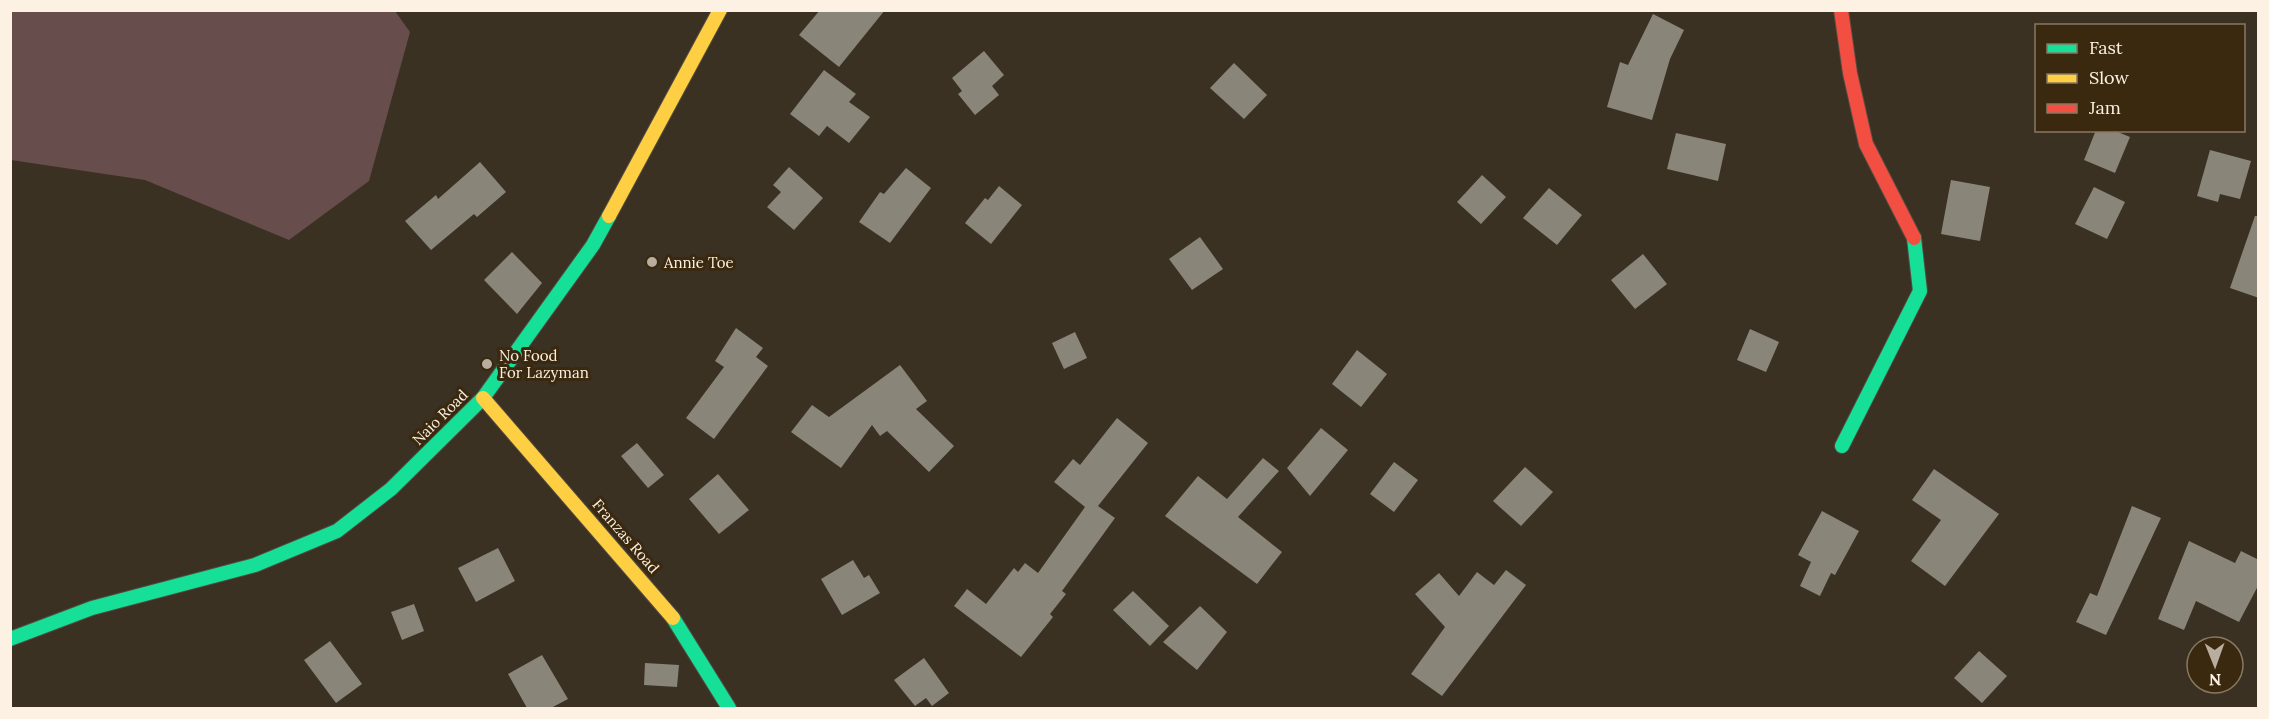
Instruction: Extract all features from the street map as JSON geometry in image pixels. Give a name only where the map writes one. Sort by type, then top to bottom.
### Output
[{"type":"street","name":"Naio Road","points":[[10,639],[92,608],[255,565],[337,531],[391,489],[483,398],[593,245],[720,10]]},
{"type":"street","points":[[1841,10],[1850,73],[1866,144],[1913,232],[1920,291],[1842,446]]},
{"type":"street","name":"Franzas Road","points":[[483,398],[668,609],[729,708]]},
{"type":"shaded area","points":[[10,11],[395,11],[410,32],[369,181],[289,240],[145,180],[11,160]]},
{"type":"building","points":[[820,10],[885,10],[839,67],[799,35]]},
{"type":"building","points":[[1653,14],[1684,30],[1670,59],[1652,120],[1607,107],[1620,62],[1628,65]]},
{"type":"building","points":[[984,51],[1004,75],[992,86],[999,95],[975,115],[958,94],[962,91],[952,78]]},
{"type":"building","points":[[1234,63],[1267,95],[1244,119],[1210,88]]},
{"type":"building","points":[[824,70],[856,94],[849,102],[870,117],[849,143],[827,126],[819,136],[790,114]]},
{"type":"building","points":[[2095,132],[2118,132],[2130,137],[2115,173],[2084,160]]},
{"type":"building","points":[[1676,133],[1726,144],[1718,181],[1667,169]]},
{"type":"building","points":[[2210,150],[2251,161],[2240,199],[2220,194],[2218,202],[2197,196]]},
{"type":"building","points":[[480,162],[506,192],[477,217],[474,214],[431,250],[405,221],[436,195],[438,199]]},
{"type":"building","points":[[789,167],[823,198],[794,230],[767,207],[781,192],[773,185]]},
{"type":"building","points":[[906,168],[931,188],[890,243],[859,222],[880,192],[884,194]]},
{"type":"building","points":[[1482,175],[1506,197],[1481,224],[1457,202]]},
{"type":"building","points":[[1951,180],[1990,187],[1980,241],[1941,234]]},
{"type":"building","points":[[999,186],[1022,205],[991,244],[965,223],[985,198],[988,200]]},
{"type":"building","points":[[2094,187],[2125,202],[2107,239],[2075,224]]},
{"type":"building","points":[[1549,188],[1582,215],[1557,245],[1523,218]]},
{"type":"building","points":[[2255,216],[2259,216],[2259,298],[2230,288]]},
{"type":"building","points":[[1200,237],[1223,269],[1192,290],[1169,259]]},
{"type":"building","points":[[512,252],[542,283],[517,314],[484,280]]},
{"type":"building","points":[[1643,254],[1667,284],[1635,309],[1611,280]]},
{"type":"building","points":[[736,328],[763,348],[756,357],[768,366],[714,439],[686,418],[724,367],[715,361]]},
{"type":"building","points":[[1750,329],[1779,342],[1766,372],[1737,360]]},
{"type":"building","points":[[1075,332],[1087,358],[1064,369],[1052,343]]},
{"type":"building","points":[[1357,350],[1387,374],[1361,407],[1332,384]]},
{"type":"building","points":[[900,365],[927,401],[916,409],[954,446],[929,472],[887,431],[880,436],[872,425],[841,468],[791,432],[812,405],[829,417]]},
{"type":"building","points":[[1117,418],[1148,443],[1098,506],[1115,518],[1062,591],[1066,594],[1050,614],[1053,617],[1021,657],[954,606],[967,589],[986,604],[1014,568],[1018,572],[1025,563],[1038,573],[1085,507],[1054,482],[1073,459],[1080,465]]},
{"type":"building","points":[[1321,428],[1348,450],[1310,496],[1287,468]]},
{"type":"building","points":[[637,443],[664,475],[648,488],[621,456]]},
{"type":"building","points":[[1263,458],[1279,471],[1238,517],[1282,552],[1257,584],[1165,516],[1198,476],[1227,499]]},
{"type":"building","points":[[1394,462],[1418,480],[1394,512],[1370,494]]},
{"type":"building","points":[[1525,467],[1553,492],[1521,526],[1493,501]]},
{"type":"building","points":[[1934,469],[1999,514],[1945,586],[1911,561],[1941,520],[1912,500]]},
{"type":"building","points":[[718,474],[749,510],[719,534],[689,499]]},
{"type":"building","points":[[2132,506],[2161,518],[2106,635],[2076,622],[2090,593],[2097,596]]},
{"type":"building","points":[[1822,511],[1859,531],[1835,575],[1831,573],[1820,596],[1800,586],[1811,562],[1798,555]]},
{"type":"building","points":[[2189,541],[2235,563],[2241,551],[2259,560],[2259,584],[2239,622],[2196,601],[2184,630],[2158,619]]},
{"type":"building","points":[[498,548],[515,581],[476,602],[458,568]]},
{"type":"building","points":[[853,560],[864,578],[869,575],[880,593],[842,615],[821,579]]},
{"type":"building","points":[[1506,570],[1526,585],[1442,696],[1411,674],[1445,627],[1415,594],[1439,573],[1459,596],[1477,572],[1494,585]]},
{"type":"building","points":[[1133,591],[1169,626],[1150,646],[1113,610]]},
{"type":"building","points":[[414,604],[424,631],[402,640],[391,612]]},
{"type":"building","points":[[1200,606],[1227,632],[1197,670],[1163,642]]},
{"type":"building","points":[[330,641],[362,684],[336,703],[304,660]]},
{"type":"building","points":[[1979,651],[2007,676],[1982,703],[1954,678]]},
{"type":"building","points":[[542,655],[568,699],[551,708],[527,708],[508,674]]},
{"type":"building","points":[[924,658],[949,693],[932,706],[926,698],[915,706],[894,680]]},
{"type":"building","points":[[645,663],[679,665],[677,687],[644,685]]},
{"type":"traffic: fast","points":[[10,639],[92,608],[255,565],[337,531],[391,489],[483,398],[593,245],[609,216]]},
{"type":"traffic: fast","points":[[1842,446],[1920,291],[1914,238]]},
{"type":"traffic: fast","points":[[673,618],[729,708]]},
{"type":"traffic: slow","points":[[609,216],[720,10]]},
{"type":"traffic: slow","points":[[483,398],[673,618]]},
{"type":"traffic: jam","points":[[1841,10],[1850,73],[1866,144],[1914,238]]},
{"type":"place","name":"Annie Toe","points":[[652,262]]},
{"type":"place","name":"No Food For Lazyman","points":[[487,364]]}]
